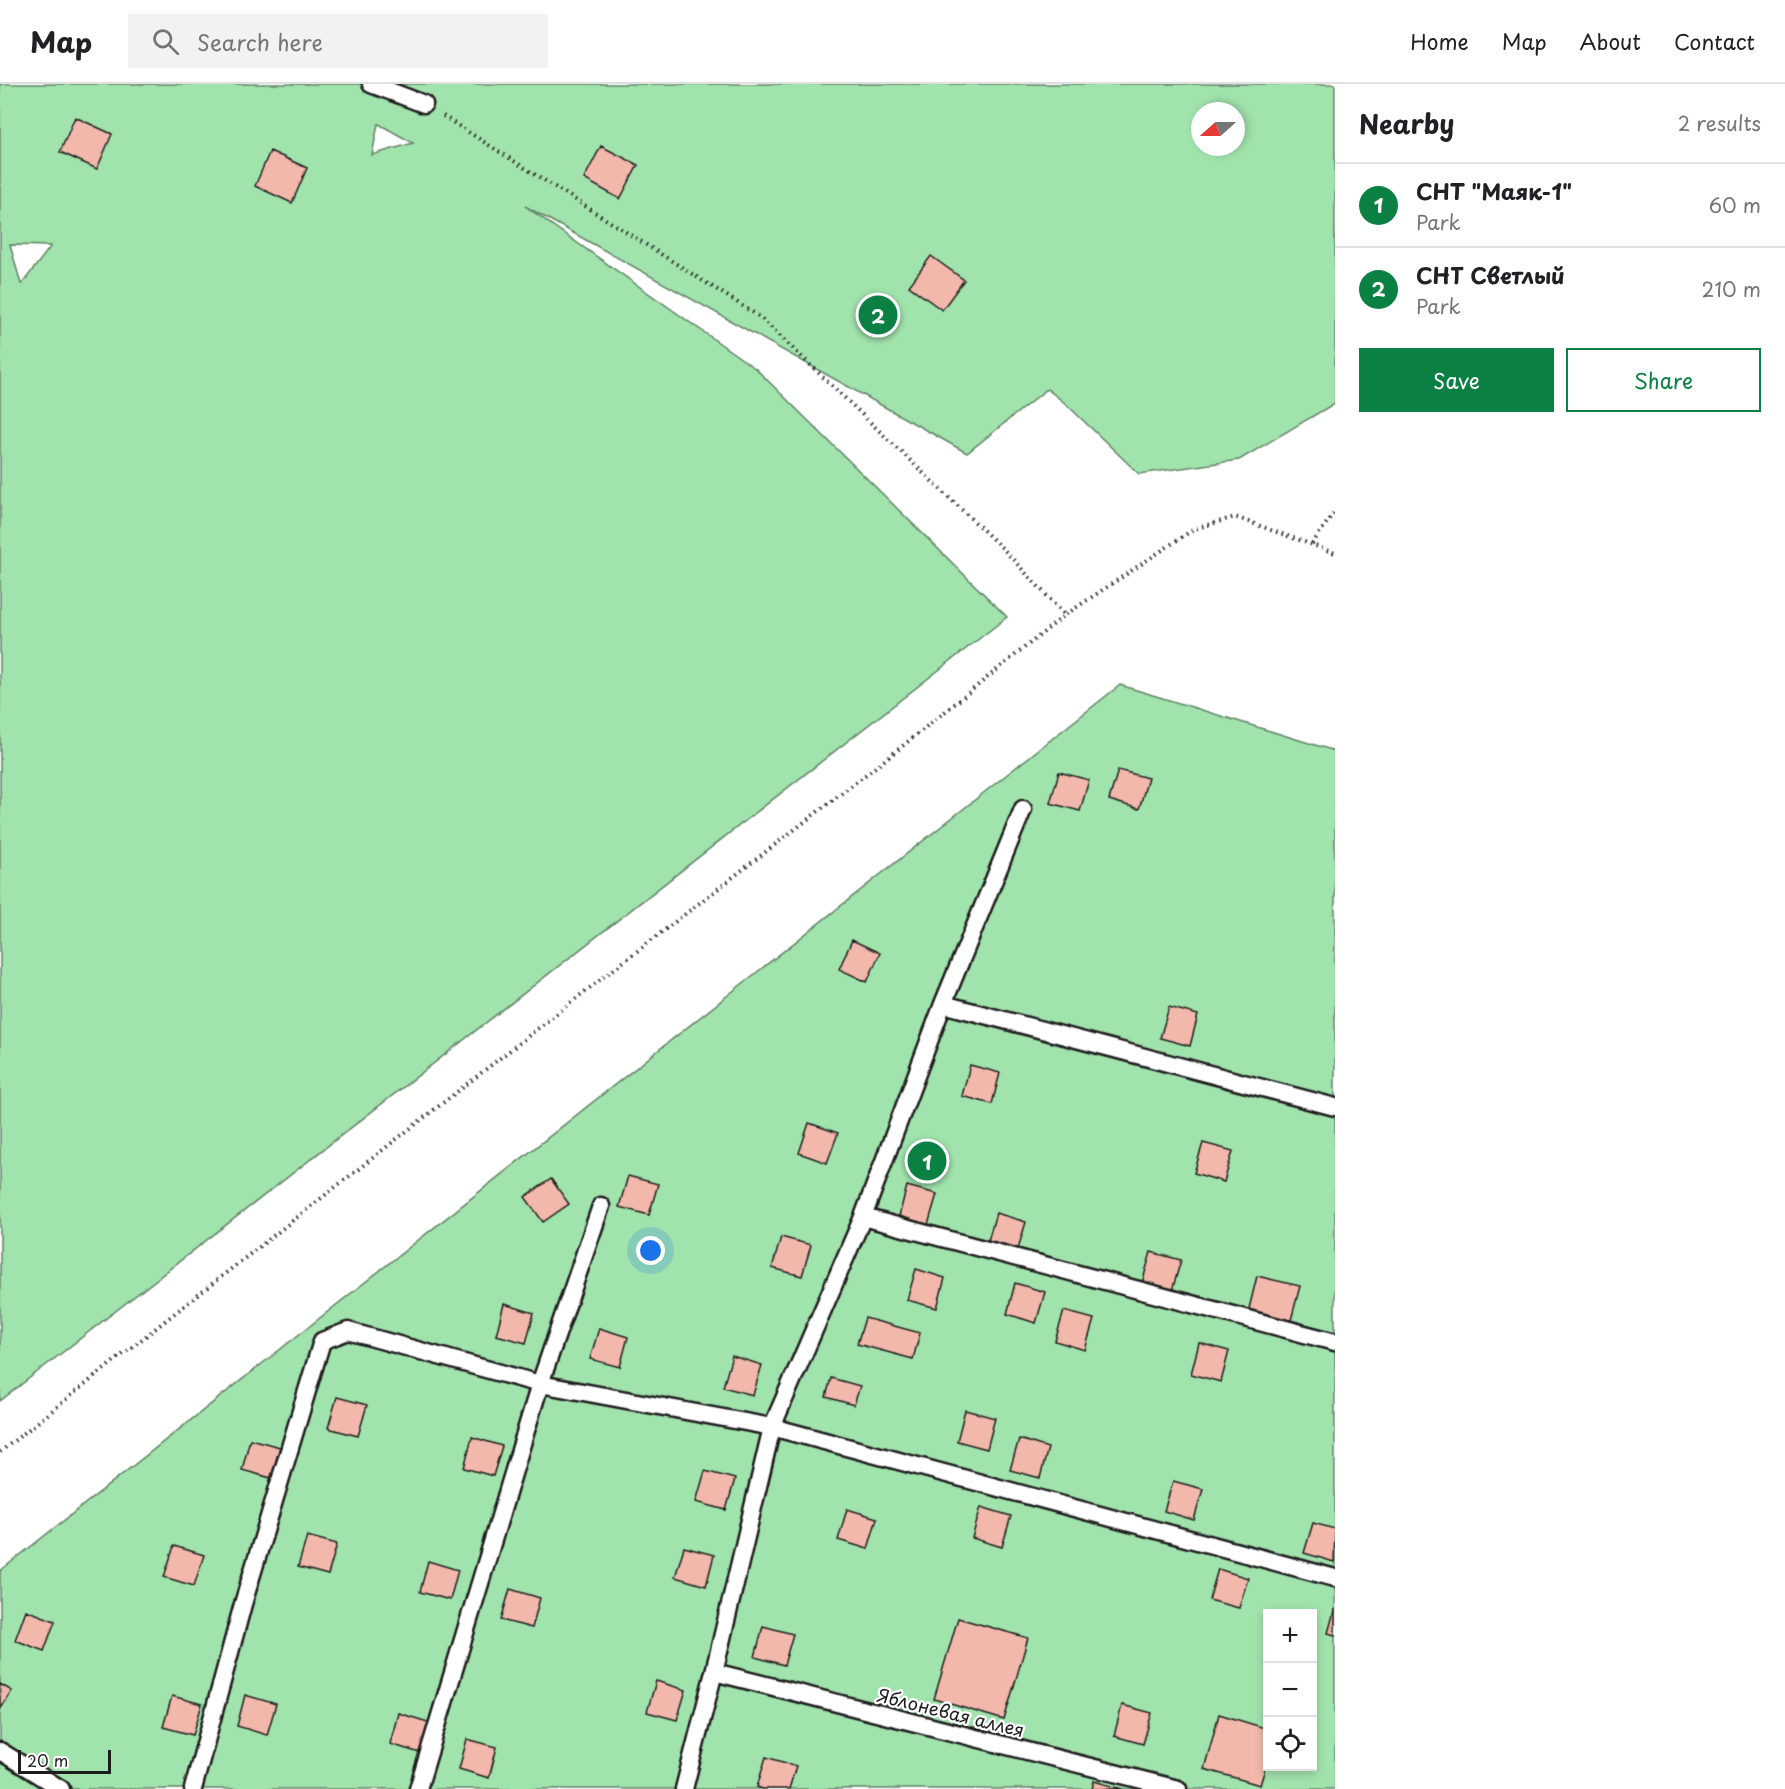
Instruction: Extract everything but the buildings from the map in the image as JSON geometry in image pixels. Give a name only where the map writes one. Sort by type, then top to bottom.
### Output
[{"type":"lane","points":[[371,84],[424,104]]},
{"type":"lane","points":[[684,1789],[772,1427],[863,1217],[943,1004],[1023,810]]},
{"type":"lane","points":[[943,1004],[1335,1107]]},
{"type":"lane","points":[[418,1789],[540,1384],[602,1206]]},
{"type":"lane","points":[[863,1217],[1335,1342]]},
{"type":"lane","points":[[193,1789],[243,1604],[322,1341],[348,1332],[540,1384],[772,1427],[1335,1578]]},
{"type":"lane","name":"Яблоневая аллея","points":[[714,1672],[1178,1789]]},
{"type":"lane","points":[[0,1750],[61,1789]]},
{"type":"path","points":[[424,104],[760,316],[1005,552],[1065,615]]},
{"type":"path","points":[[1312,544],[1335,510]]},
{"type":"path","points":[[0,1452],[601,979],[895,752],[1065,615],[1194,529],[1235,517],[1335,553]]},
{"type":"green space","points":[[0,84],[1335,84],[1335,403],[1239,460],[1139,474],[1066,404],[1047,389],[967,453],[525,206],[756,369],[1007,617],[0,1401]],"holes":[[[379,124],[413,143],[372,155]],[[10,245],[51,246],[21,284]]]},
{"type":"green space","points":[[1120,685],[1335,751],[1335,1789],[0,1789],[0,1571]]},
{"type":"place","name":"СНТ Светлый","points":[[878,315]]},
{"type":"place","name":"СНТ \"Маяк-1\"","points":[[927,1161]]}]
